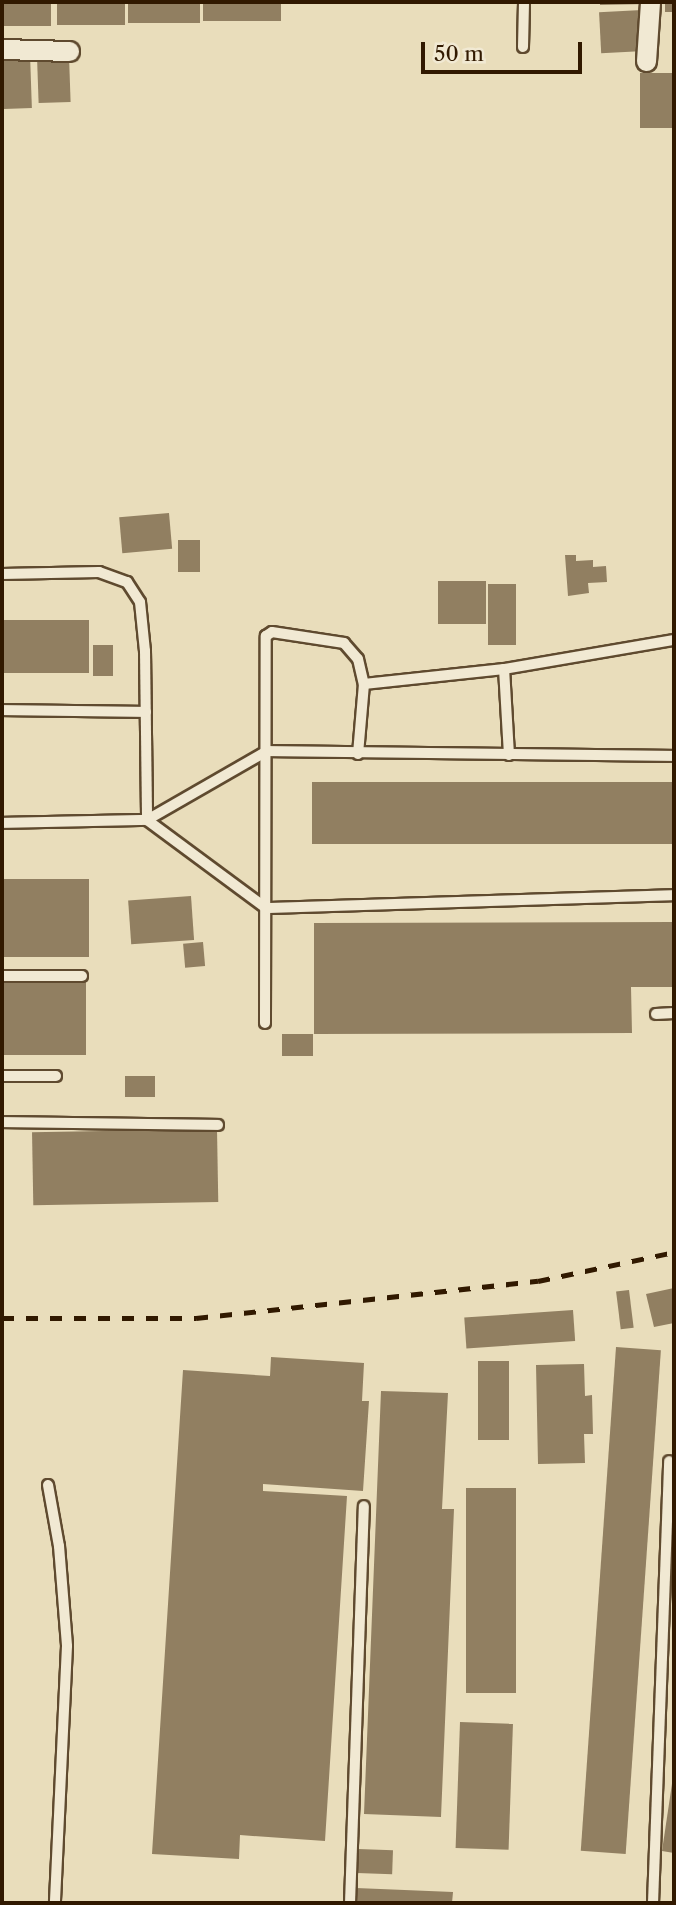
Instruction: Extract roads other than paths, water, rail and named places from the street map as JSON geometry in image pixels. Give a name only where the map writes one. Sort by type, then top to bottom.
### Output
[{"type":"street","points":[[646,61],[650,2]]},
{"type":"street","points":[[2,49],[69,51]]},
{"type":"lane","points":[[523,47],[524,2]]},
{"type":"lane","points":[[2,574],[99,572],[127,582],[140,602],[146,712],[147,820]]},
{"type":"lane","points":[[265,1023],[267,751],[262,702],[268,633],[344,643],[358,659],[364,684],[358,754]]},
{"type":"lane","points":[[364,684],[504,669],[674,639]]},
{"type":"lane","points":[[504,669],[509,755]]},
{"type":"lane","points":[[2,710],[146,712]]},
{"type":"lane","points":[[2,823],[147,820],[267,751],[674,756]]},
{"type":"lane","points":[[147,820],[266,908],[674,895]]},
{"type":"lane","points":[[2,976],[82,976]]},
{"type":"lane","points":[[656,1014],[674,1013]]},
{"type":"lane","points":[[2,1076],[56,1076]]},
{"type":"lane","points":[[2,1122],[218,1125]]},
{"type":"lane","points":[[653,1903],[670,1461]]},
{"type":"lane","points":[[48,1485],[59,1546],[67,1646],[55,1903]]},
{"type":"lane","points":[[350,1903],[364,1506]]},
{"type":"railway","points":[[2,1318],[196,1318],[538,1281],[674,1252]]}]
